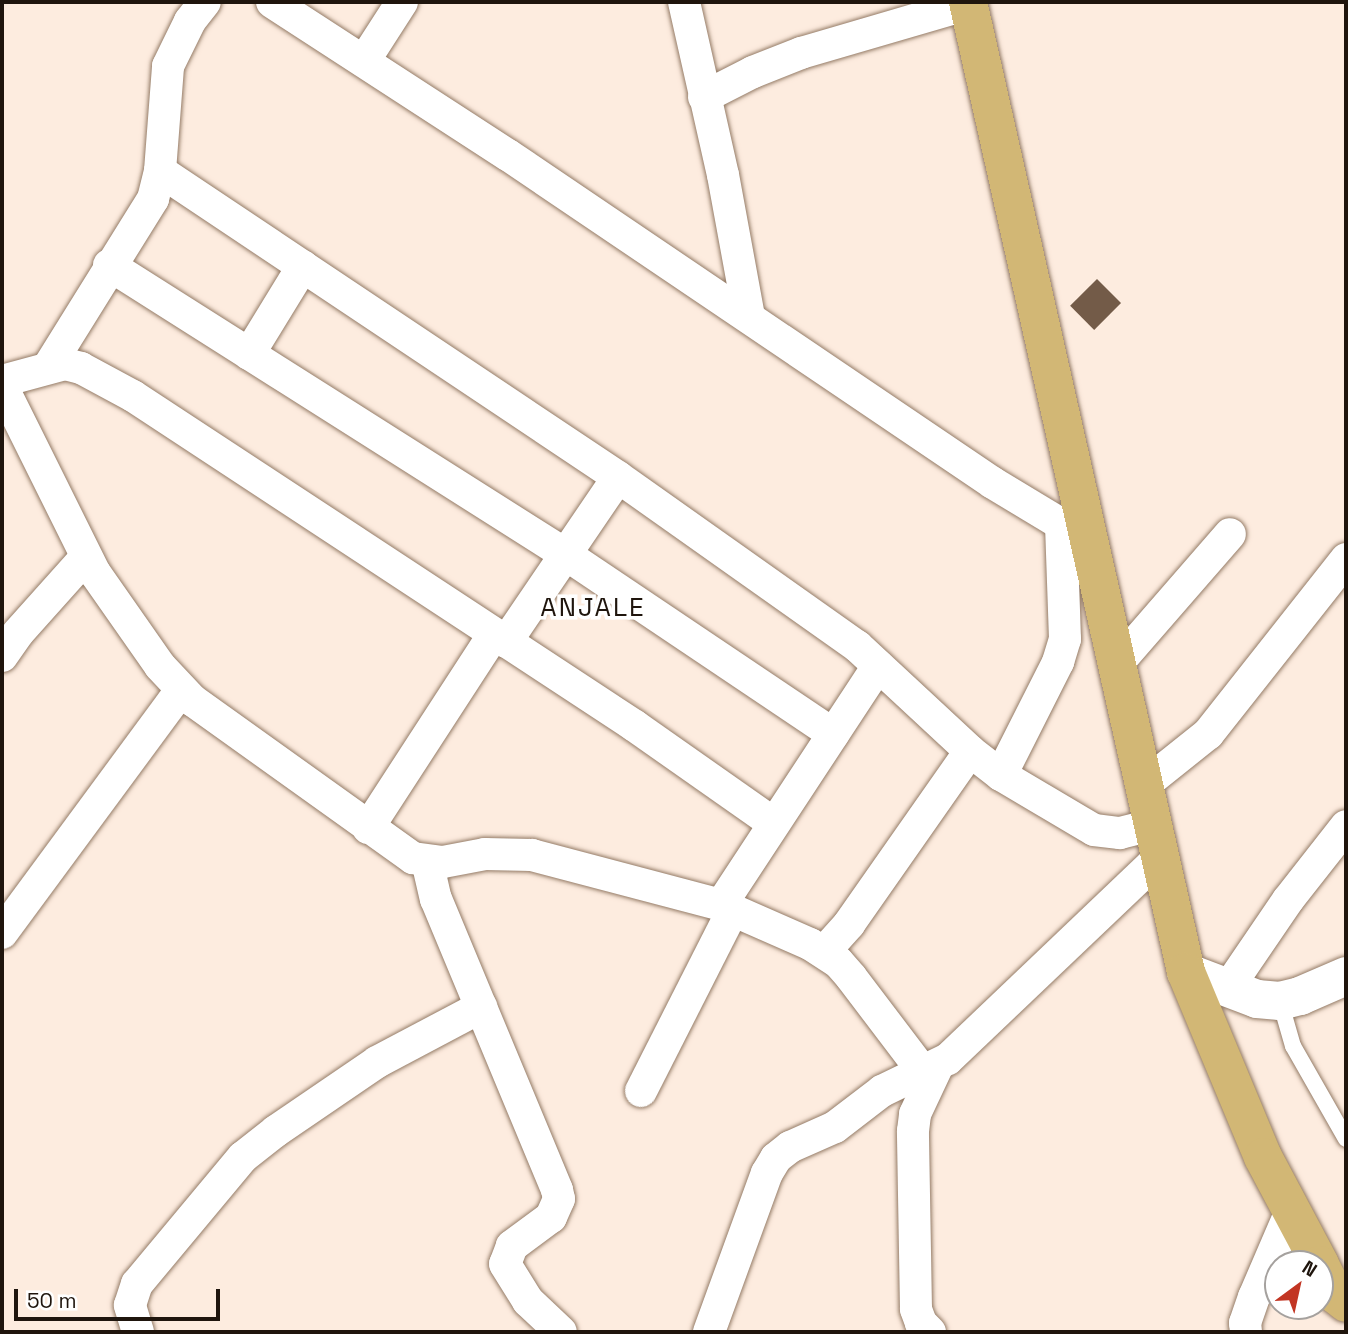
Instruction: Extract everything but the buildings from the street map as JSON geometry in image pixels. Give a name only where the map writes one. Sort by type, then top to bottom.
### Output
[{"type":"main road","points":[[969,3],[1075,533],[1117,664],[1186,972],[1263,1157],[1312,1250]]},
{"type":"main road","points":[[1186,972],[1257,999],[1280,1000],[1346,976]]},
{"type":"street","points":[[49,366],[109,265],[146,214],[160,171],[168,66],[190,21],[205,2]]},
{"type":"street","points":[[272,2],[749,317],[993,483],[1075,533],[1065,639],[1058,662],[1001,775]]},
{"type":"street","points":[[364,61],[402,2]]},
{"type":"street","points":[[684,2],[723,175],[749,317]]},
{"type":"street","points":[[704,97],[801,52],[969,3]]},
{"type":"street","points":[[160,171],[618,477],[857,646],[970,751],[1001,775],[1094,830],[1156,841]]},
{"type":"street","points":[[109,265],[565,554],[833,734]]},
{"type":"street","points":[[249,354],[303,266]]},
{"type":"street","points":[[774,824],[500,638],[133,396],[81,368],[65,364],[49,366],[2,383],[86,557],[160,666],[181,690],[413,858],[427,861],[485,854],[532,855],[727,908],[824,952],[851,977],[930,1068]]},
{"type":"street","points":[[368,828],[500,638],[565,554],[618,477]]},
{"type":"street","points":[[1117,664],[1230,534]]},
{"type":"street","points":[[2,656],[18,633],[86,557]]},
{"type":"street","points":[[1144,785],[1208,734],[1346,559]]},
{"type":"street","points":[[641,1091],[727,908],[774,824],[878,666]]},
{"type":"street","points":[[2,930],[181,690]]},
{"type":"street","points":[[824,952],[849,924],[970,751]]},
{"type":"street","points":[[1228,988],[1288,900],[1346,826]]},
{"type":"street","points":[[709,1332],[767,1173],[776,1158],[790,1147],[835,1127],[871,1097],[957,1052],[1156,841]]},
{"type":"street","points":[[427,861],[436,900],[559,1199],[546,1222],[512,1246],[505,1264],[528,1301],[561,1332]]},
{"type":"street","points":[[138,1332],[130,1305],[137,1284],[250,1150],[392,1052],[481,1007]]},
{"type":"street","points":[[930,1068],[915,1114],[913,1131],[916,1309],[921,1323],[930,1332]]},
{"type":"street","points":[[1246,1332],[1245,1323],[1254,1297],[1291,1211]]},
{"type":"lane","points":[[1280,1000],[1293,1046],[1346,1139]]},
{"type":"district","name":"ANJALE","points":[[593,608]]}]
